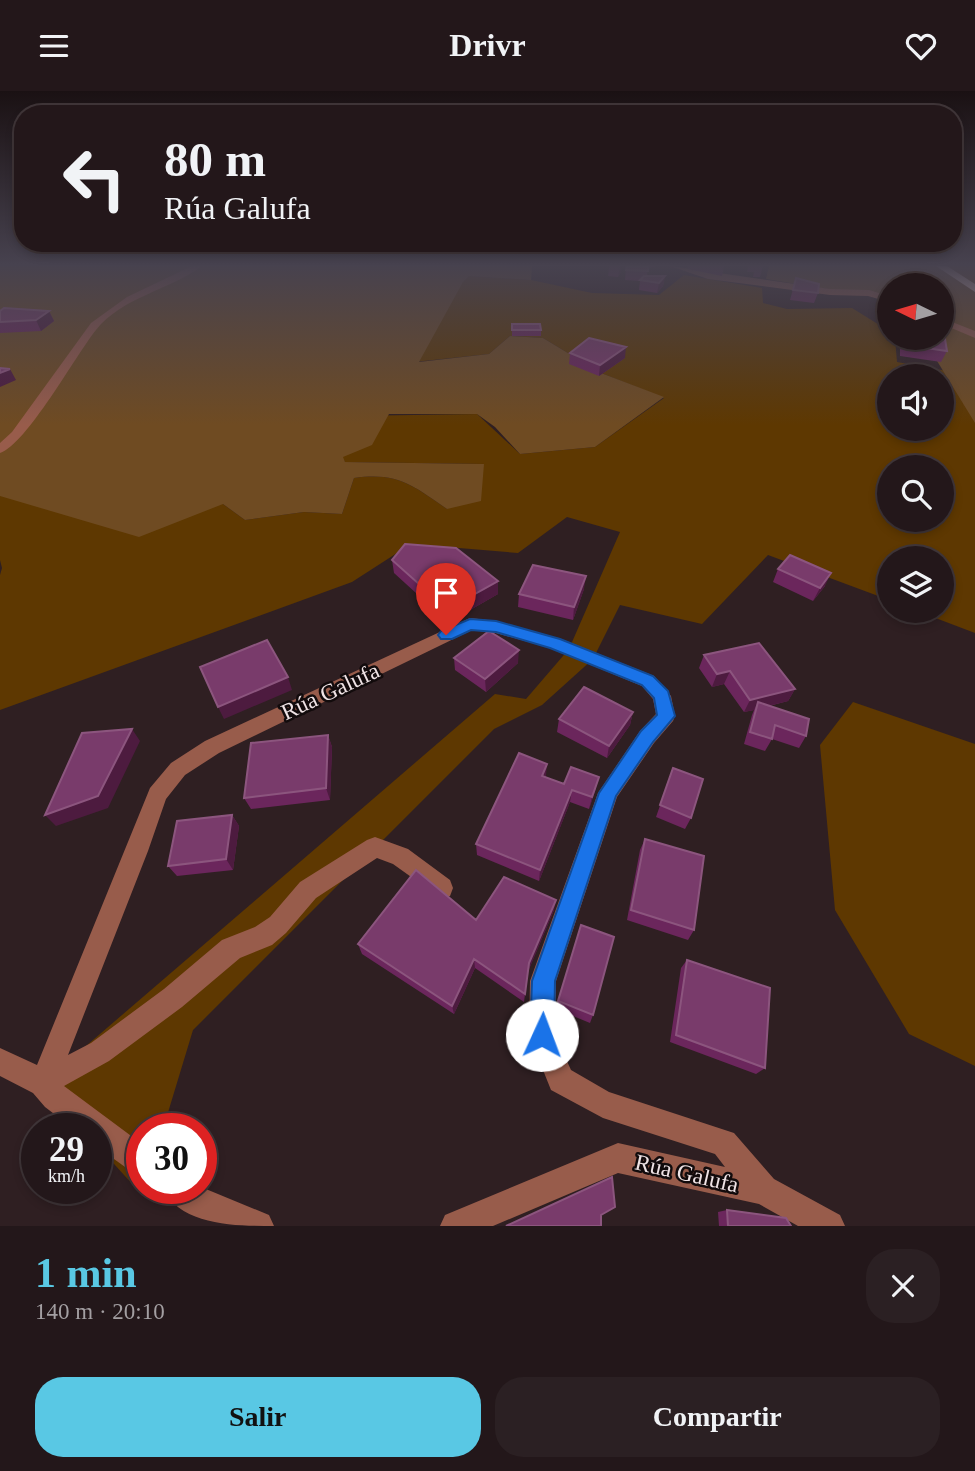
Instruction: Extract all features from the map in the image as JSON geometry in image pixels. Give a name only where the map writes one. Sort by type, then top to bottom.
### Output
[{"type":"street","points":[[0,449],[16,435],[94,325],[102,319]]},
{"type":"street","points":[[954,326],[975,335]]},
{"type":"street","name":"Rúa Galufa","points":[[43,1083],[137,851],[157,794],[178,769],[212,747],[470,624],[496,627],[555,643],[648,681],[662,696],[666,716],[647,737],[608,793],[544,981],[542,1035],[561,1080],[603,1104],[724,1143],[763,1190]]},
{"type":"street","points":[[43,1083],[100,1052],[173,998],[231,949],[263,936],[278,925],[308,890],[375,847],[400,856],[442,888]]},
{"type":"street","points":[[0,1062],[43,1083],[55,1097],[126,1149]]},
{"type":"street","name":"Rúa Galufa","points":[[456,1226],[618,1158],[763,1190],[829,1226]]},
{"type":"street","points":[[201,1204],[258,1226]]},
{"type":"shaded area","points":[[0,319],[443,319],[419,362],[489,354],[510,336],[543,338],[601,373],[664,397],[595,447],[520,454],[495,427],[477,414],[389,414],[372,445],[343,457],[345,462],[484,464],[481,501],[447,509],[404,482],[382,477],[354,478],[342,514],[304,512],[245,520],[223,504],[139,537],[0,496]]},
{"type":"shaded area","points":[[427,319],[870,319],[877,324],[877,350],[896,350],[897,362],[908,364],[877,364],[877,441],[954,441],[954,372],[975,376],[975,633],[949,623],[954,623],[954,546],[877,546],[877,596],[768,555],[702,624],[620,605],[593,659],[542,705],[494,729],[193,1030],[168,1113],[126,1113],[126,1177],[112,1162],[112,1113],[78,1113],[43,1083],[495,694],[526,699],[569,649],[620,532],[567,517],[518,553],[411,544],[352,582],[0,710],[0,479],[212,496],[245,520],[304,512],[342,514],[354,478],[382,477],[404,482],[447,509],[484,464],[345,462],[331,440],[349,416],[477,414],[520,454],[595,447],[664,398],[601,373],[543,338],[510,336],[489,354],[386,365]]},
{"type":"shaded area","points":[[954,319],[975,319],[975,423],[954,389],[954,364],[939,364],[930,350],[954,350]]},
{"type":"shaded area","points":[[853,702],[975,744],[975,1066],[909,1034],[835,910],[820,745]]},
{"type":"building","points":[[0,319],[37,319],[36,320],[0,322]]},
{"type":"building","points":[[512,324],[540,324],[541,330],[512,330]]},
{"type":"building","points":[[589,338],[626,347],[600,365],[570,353]]},
{"type":"building","points":[[405,544],[456,548],[498,581],[464,600],[454,591],[438,601],[392,560]]},
{"type":"building","points":[[790,555],[831,573],[820,588],[778,569]]},
{"type":"building","points":[[533,565],[586,576],[574,607],[519,594]]},
{"type":"building","points":[[489,631],[519,650],[485,679],[454,658]]},
{"type":"building","points":[[267,640],[288,677],[218,707],[200,667]]},
{"type":"building","points":[[759,643],[795,689],[750,700],[730,671],[717,674],[704,655]]},
{"type":"building","points":[[584,687],[633,712],[609,746],[559,719]]},
{"type":"building","points":[[758,702],[809,719],[806,736],[775,725],[772,739],[750,732]]},
{"type":"building","points":[[132,729],[98,796],[45,815],[82,733]]},
{"type":"building","points":[[328,735],[326,788],[244,798],[251,743]]},
{"type":"building","points":[[519,753],[547,764],[542,776],[564,784],[571,767],[599,777],[592,797],[572,790],[540,870],[476,844]]},
{"type":"building","points":[[673,768],[703,779],[691,818],[660,805]]},
{"type":"building","points":[[232,815],[226,859],[168,866],[177,821]]},
{"type":"building","points":[[645,839],[704,856],[694,930],[631,910]]},
{"type":"building","points":[[416,870],[476,920],[504,877],[556,900],[529,963],[525,994],[474,959],[452,1006],[358,944]]},
{"type":"building","points":[[581,925],[614,937],[593,1015],[558,1001]]},
{"type":"building","points":[[687,960],[770,988],[765,1068],[676,1035]]},
{"type":"building","points":[[612,1177],[615,1207],[601,1215],[601,1226],[506,1226]]},
{"type":"building","points":[[727,1210],[786,1218],[791,1226],[728,1226]]},
{"type":"route","points":[[446,635],[470,624],[496,627],[555,643],[648,681],[662,696],[666,716],[647,737],[608,793],[544,981],[542,1035]]}]
